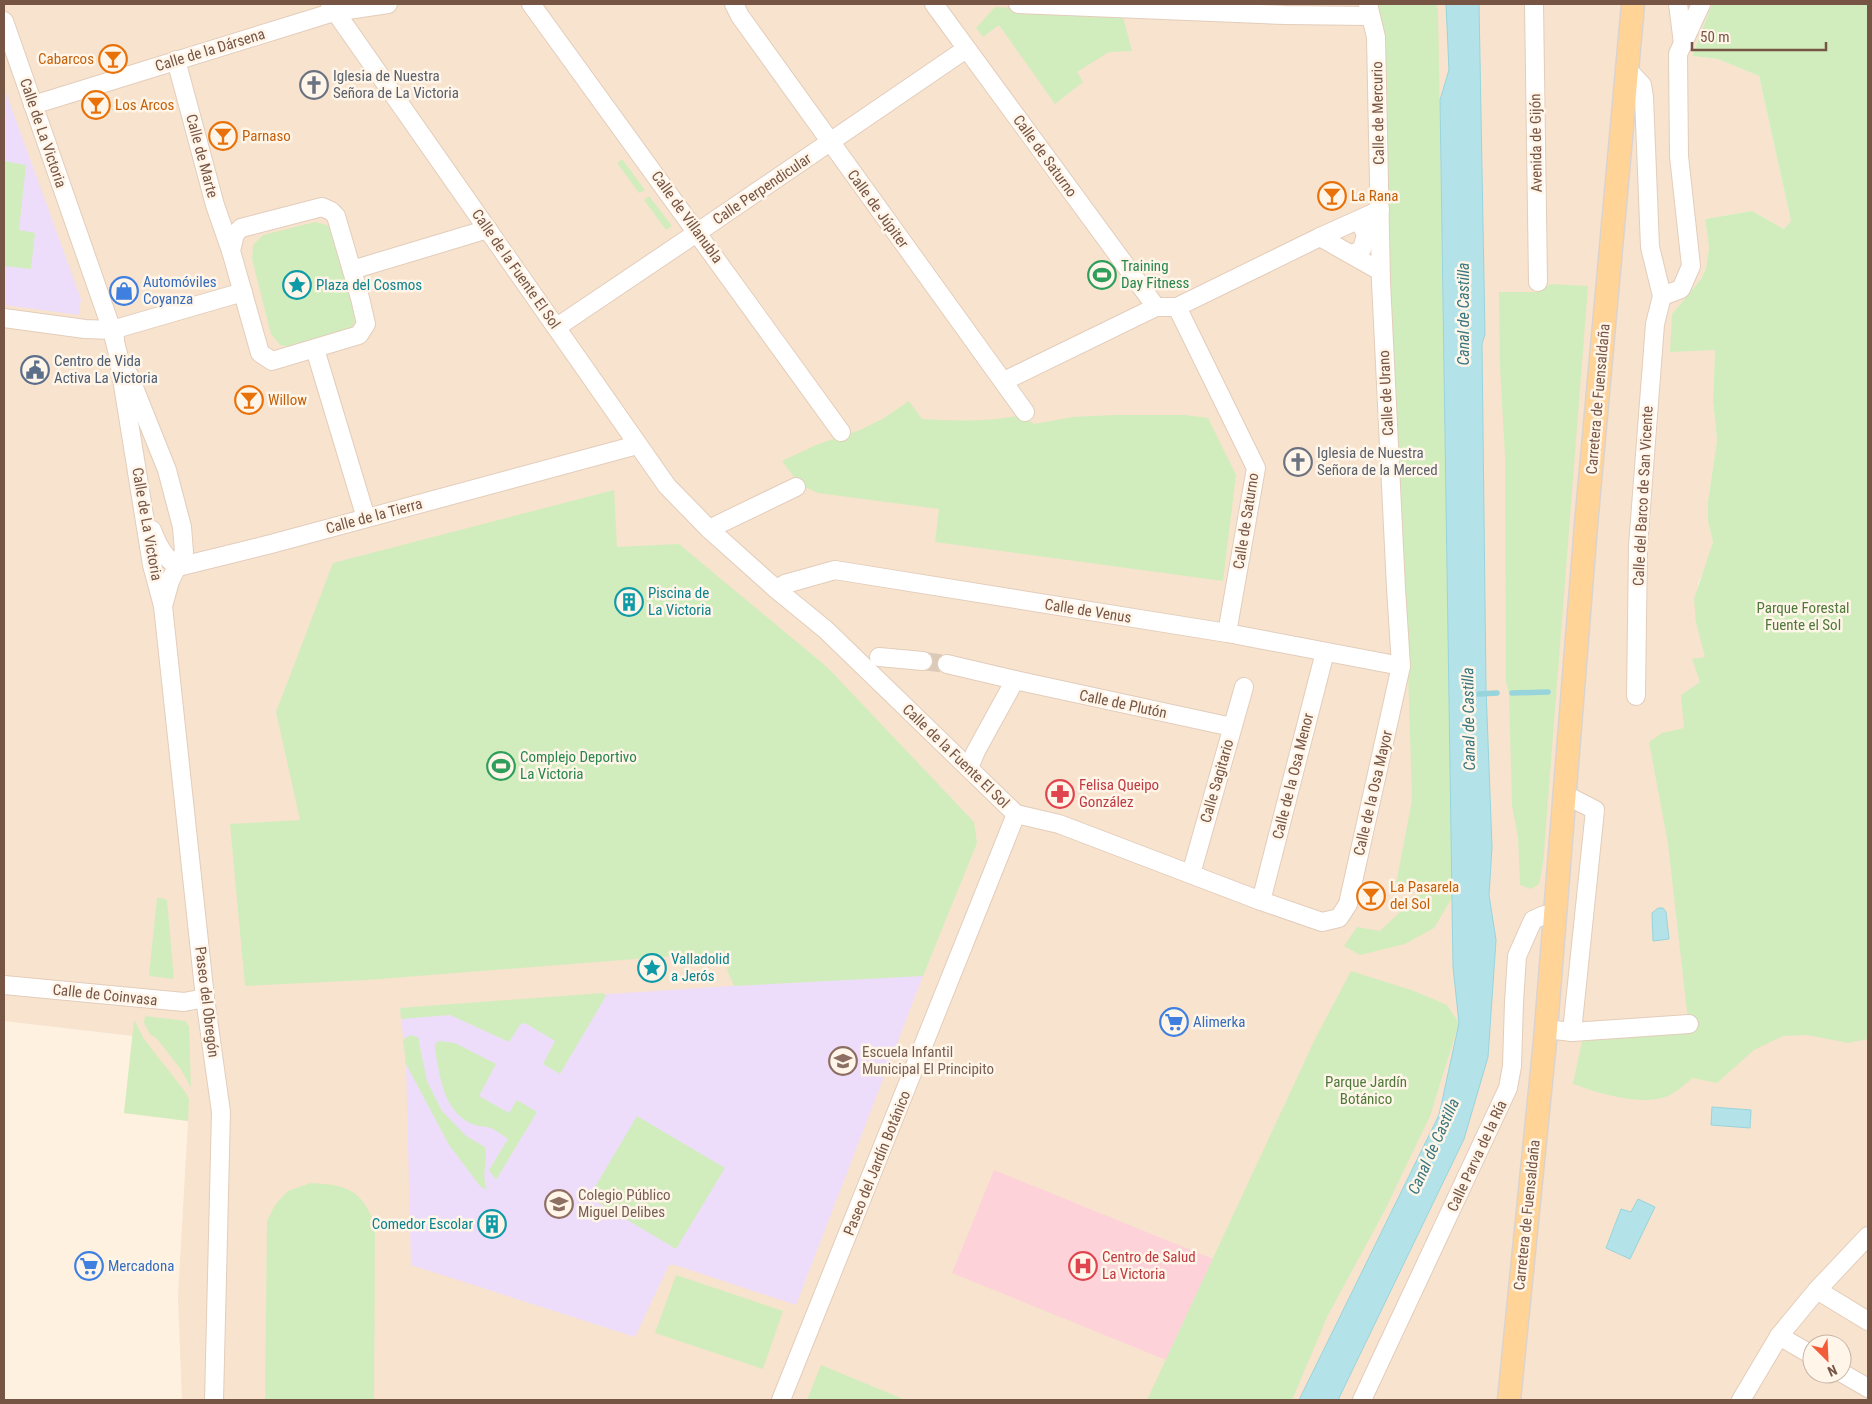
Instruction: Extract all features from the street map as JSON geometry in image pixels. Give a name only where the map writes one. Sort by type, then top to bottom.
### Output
[{"type":"main road","name":"Carretera de Fuensaldaña","points":[[1509,1400],[1546,1029],[1585,535],[1633,4]]},
{"type":"street","name":"Calle de la Dársena","points":[[33,104],[176,60],[332,8],[388,4]]},
{"type":"street","name":"Calle de Villanubla","points":[[531,4],[698,232],[841,432]]},
{"type":"street","name":"Calle de Júpiter","points":[[734,4],[740,16],[1025,412]]},
{"type":"street","name":"Calle de Saturno","points":[[934,4],[1156,307]]},
{"type":"street","points":[[1018,4],[1369,10]]},
{"type":"street","name":"Avenida de Gijón","points":[[1534,4],[1538,282]]},
{"type":"street","points":[[1678,4],[1683,44]]},
{"type":"street","points":[[1662,296],[1681,289],[1691,266],[1679,156],[1678,54],[1701,4]]},
{"type":"street","name":"Calle de la Fuente El Sol","points":[[332,8],[557,326],[667,486],[709,529],[776,589],[826,630],[1016,814],[1059,824],[1261,901],[1322,922],[1339,918]]},
{"type":"street","name":"Calle de Mercurio","points":[[1369,10],[1376,37],[1380,210]]},
{"type":"street","name":"Calle de La Victoria","points":[[4,20],[112,330],[167,470],[182,527],[184,552],[170,581],[163,606]]},
{"type":"street","name":"Calle Perpendicular","points":[[557,326],[966,49]]},
{"type":"street","name":"Calle de Marte","points":[[176,60],[215,205],[231,251]]},
{"type":"street","name":"Calle del Barco de San Vicente","points":[[1627,69],[1642,85],[1644,97],[1650,247],[1662,296],[1655,324],[1638,546],[1636,696]]},
{"type":"street","points":[[322,207],[331,211],[336,216],[352,270],[366,324],[359,336],[272,361],[260,353],[231,251],[235,234],[241,228],[322,207]]},
{"type":"street","points":[[1004,381],[1156,307],[1176,307],[1380,210]]},
{"type":"street","name":"Calle de Urano","points":[[1380,210],[1380,271],[1401,666]]},
{"type":"street","points":[[1353,254],[1362,249],[1366,235],[1359,220]]},
{"type":"street","points":[[352,270],[488,229]]},
{"type":"street","points":[[1320,237],[1380,271]]},
{"type":"street","points":[[4,318],[85,329],[112,330],[243,292]]},
{"type":"street","name":"Calle de Saturno","points":[[1176,307],[1256,468],[1227,634]]},
{"type":"street","name":"Calle de La Victoria","points":[[112,330],[118,354],[144,506],[152,566],[163,606]]},
{"type":"street","points":[[315,348],[366,518]]},
{"type":"street","name":"Calle de la Tierra","points":[[178,567],[637,445]]},
{"type":"street","points":[[709,529],[796,487]]},
{"type":"street","points":[[144,506],[157,544],[168,560],[178,567]]},
{"type":"street","name":"Calle de Venus","points":[[776,589],[785,584],[835,570],[1227,634],[1401,666]]},
{"type":"street","name":"Paseo del Obregón","points":[[163,606],[205,998],[221,1112],[214,1400]]},
{"type":"street","name":"Calle de la Osa Menor","points":[[1261,901],[1325,652]]},
{"type":"street","points":[[879,657],[923,661]]},
{"type":"street","name":"Calle de Plutón","points":[[947,664],[1232,727]]},
{"type":"street","name":"Calle de la Osa Mayor","points":[[1339,918],[1348,904],[1401,666]]},
{"type":"street","points":[[969,768],[976,751],[1015,680]]},
{"type":"street","name":"Calle Sagitario","points":[[1191,874],[1244,688]]},
{"type":"street","points":[[1564,794],[1595,810],[1572,1032]]},
{"type":"street","name":"Paseo del Jardín Botánico","points":[[781,1400],[1016,814]]},
{"type":"street","name":"Calle Parva de la Ría","points":[[1362,1400],[1508,1088],[1512,1066],[1517,956],[1533,920],[1544,915],[1555,915]]},
{"type":"street","name":"Calle de Coinvasa","points":[[4,985],[184,1002],[205,998]]},
{"type":"street","points":[[1546,1029],[1572,1032],[1688,1024]]},
{"type":"street","points":[[1741,1400],[1779,1336],[1817,1290],[1868,1236]]},
{"type":"street","points":[[1817,1290],[1868,1321]]},
{"type":"street","points":[[1779,1336],[1802,1349]]},
{"type":"street","points":[[1852,1379],[1868,1388]]},
{"type":"shaded area","points":[[4,4],[1712,4],[1692,56],[1718,59],[1759,76],[1791,221],[1784,229],[1752,211],[1705,219],[1709,248],[1706,268],[1701,279],[1672,314],[1715,350],[1713,401],[1717,440],[1708,501],[1708,522],[1713,542],[1706,567],[1698,583],[1696,623],[1706,657],[1868,1039],[1868,1400],[182,1400],[178,1297],[188,1121],[124,1113],[133,1036],[4,1021]]},
{"type":"shaded area","points":[[4,87],[81,299],[79,315],[4,305]]},
{"type":"shaded area","name":"Colegio Público Miguel Delibes","points":[[923,976],[796,1305],[675,1265],[669,1265],[635,1337],[411,1265],[406,1064],[400,1008],[848,978]]},
{"type":"shaded area","name":"Centro de Salud La Victoria","points":[[994,1170],[1213,1259],[1166,1360],[952,1273]]},
{"type":"green space","points":[[1377,4],[1436,4],[1438,11],[1453,896],[1434,928],[1405,944],[1360,955],[1344,946],[1357,927],[1380,931],[1420,893],[1396,884],[1412,800],[1408,670],[1410,666],[1387,282]]},
{"type":"green space","name":"Parque Forestal Fuente el Sol","points":[[1712,4],[1868,4],[1868,1039],[1848,1043],[1807,1035],[1783,1036],[1754,1050],[1717,1083],[1693,1078],[1668,1096],[1646,1100],[1620,1098],[1573,1084],[1583,1036],[1689,1029],[1668,844],[1649,742],[1662,733],[1684,728],[1681,695],[1700,682],[1692,659],[1705,657],[1696,623],[1694,599],[1713,542],[1708,522],[1708,501],[1717,440],[1713,401],[1715,350],[1670,352],[1672,314],[1701,279],[1706,268],[1709,248],[1705,219],[1752,211],[1784,229],[1791,221],[1759,76],[1718,59],[1692,56]]},
{"type":"green space","points":[[995,7],[1122,13],[1132,51],[1109,52],[1077,72],[1083,82],[1055,104],[999,25],[983,37],[976,28]]},
{"type":"green space","points":[[622,159],[645,190],[639,193],[617,163]]},
{"type":"green space","points":[[4,161],[26,165],[19,230],[35,233],[31,269],[4,266]]},
{"type":"green space","points":[[649,196],[672,226],[666,230],[644,200]]},
{"type":"green space","points":[[315,222],[327,225],[336,237],[356,313],[354,324],[346,334],[294,348],[280,345],[271,334],[252,259],[253,245],[263,235]]},
{"type":"green space","points":[[1551,284],[1588,286],[1543,864],[1539,884],[1531,889],[1520,885],[1518,837],[1512,805],[1509,693],[1506,682],[1505,456],[1500,367],[1499,292],[1536,292]]},
{"type":"green space","points":[[909,401],[922,419],[997,419],[1022,415],[1034,424],[1073,417],[1114,415],[1185,415],[1208,418],[1236,475],[1223,581],[935,542],[939,509],[818,493],[800,485],[782,461],[816,445],[860,430],[884,418]]},
{"type":"green space","name":"Complejo Deportivo La Victoria","points":[[614,490],[617,547],[679,544],[827,667],[974,822],[977,843],[923,976],[734,986],[728,972],[724,952],[367,980],[245,986],[230,824],[300,820],[276,712],[333,563]]},
{"type":"green space","points":[[157,898],[167,900],[174,979],[149,976]]},
{"type":"green space","name":"Parque Jardín Botánico","points":[[1351,971],[1414,991],[1447,1005],[1459,1023],[1430,1116],[1385,1210],[1328,1315],[1292,1400],[1147,1400],[1315,1039]]},
{"type":"green space","points":[[603,993],[606,996],[560,1074],[543,1064],[555,1041],[525,1023],[520,1025],[509,1042],[450,1015],[401,1019],[400,1008]]},
{"type":"green space","points":[[145,1016],[186,1021],[189,1027],[191,1087],[180,1068],[157,1039],[150,1034],[144,1023]]},
{"type":"green space","points":[[134,1020],[144,1039],[186,1093],[189,1099],[188,1121],[124,1113]]},
{"type":"green space","points":[[410,1035],[418,1037],[427,1081],[442,1111],[466,1136],[485,1147],[485,1183],[487,1190],[480,1186],[449,1145],[406,1064],[403,1040]]},
{"type":"green space","points":[[439,1041],[455,1043],[496,1064],[479,1096],[509,1113],[517,1100],[537,1112],[496,1180],[489,1170],[508,1139],[492,1129],[472,1124],[455,1111],[444,1092],[441,1082],[435,1049],[435,1044]]},
{"type":"green space","points":[[637,1116],[725,1168],[676,1249],[589,1197]]},
{"type":"green space","points":[[311,1183],[334,1185],[351,1191],[364,1204],[375,1225],[374,1400],[265,1400],[267,1221],[275,1205],[288,1191]]},
{"type":"green space","points":[[676,1275],[783,1311],[763,1369],[655,1333]]},
{"type":"green space","points":[[821,1365],[903,1399],[903,1400],[807,1400]]},
{"type":"water","name":"Canal de Castilla","points":[[1446,4],[1479,4],[1485,334],[1482,344],[1486,688],[1492,847],[1489,895],[1496,940],[1488,1057],[1464,1139],[1338,1400],[1299,1400],[1439,1115],[1459,1023],[1453,967],[1440,100],[1449,70]]},
{"type":"water","points":[[1658,908],[1663,908],[1666,912],[1669,939],[1653,941],[1652,913]]},
{"type":"water","points":[[1712,1107],[1751,1110],[1750,1128],[1711,1125]]},
{"type":"water","points":[[1638,1199],[1655,1207],[1630,1259],[1606,1248],[1621,1209],[1631,1212]]},
{"type":"waterway","points":[[1512,693],[1548,692]]},
{"type":"waterway","name":"Canal de Castilla","points":[[1479,694],[1497,693]]},
{"type":"tunnel","points":[[923,661],[947,664]]},
{"type":"place","name":"Cabarcos","points":[[113,59]]},
{"type":"place","name":"Iglesia de Nuestra Señora de La Victoria","points":[[314,85]]},
{"type":"place","name":"Los Arcos","points":[[96,105]]},
{"type":"place","name":"Parnaso","points":[[223,136]]},
{"type":"place","name":"La Rana","points":[[1332,196]]},
{"type":"place","name":"Training Day Fitness","points":[[1102,275]]},
{"type":"place","name":"Plaza del Cosmos","points":[[297,285]]},
{"type":"place","name":"Automóviles Coyanza","points":[[124,291]]},
{"type":"place","name":"Centro de Vida Activa La Victoria","points":[[35,370]]},
{"type":"place","name":"Willow","points":[[249,400]]},
{"type":"place","name":"Iglesia de Nuestra Señora de la Merced","points":[[1298,462]]},
{"type":"place","name":"Piscina de La Victoria","points":[[629,602]]},
{"type":"place","name":"Complejo Deportivo La Victoria","points":[[501,766]]},
{"type":"place","name":"Felisa Queipo González","points":[[1060,794]]},
{"type":"place","name":"La Pasarela del Sol","points":[[1371,896]]},
{"type":"place","name":"Valladolid a Jerós","points":[[652,968]]},
{"type":"place","name":"Alimerka","points":[[1174,1022]]},
{"type":"place","name":"Escuela Infantil Municipal El Principito","points":[[843,1061]]},
{"type":"place","name":"Colegio Público Miguel Delibes","points":[[559,1204]]},
{"type":"place","name":"Comedor Escolar","points":[[492,1224]]},
{"type":"place","name":"Mercadona","points":[[89,1266]]},
{"type":"place","name":"Centro de Salud La Victoria","points":[[1083,1266]]}]
